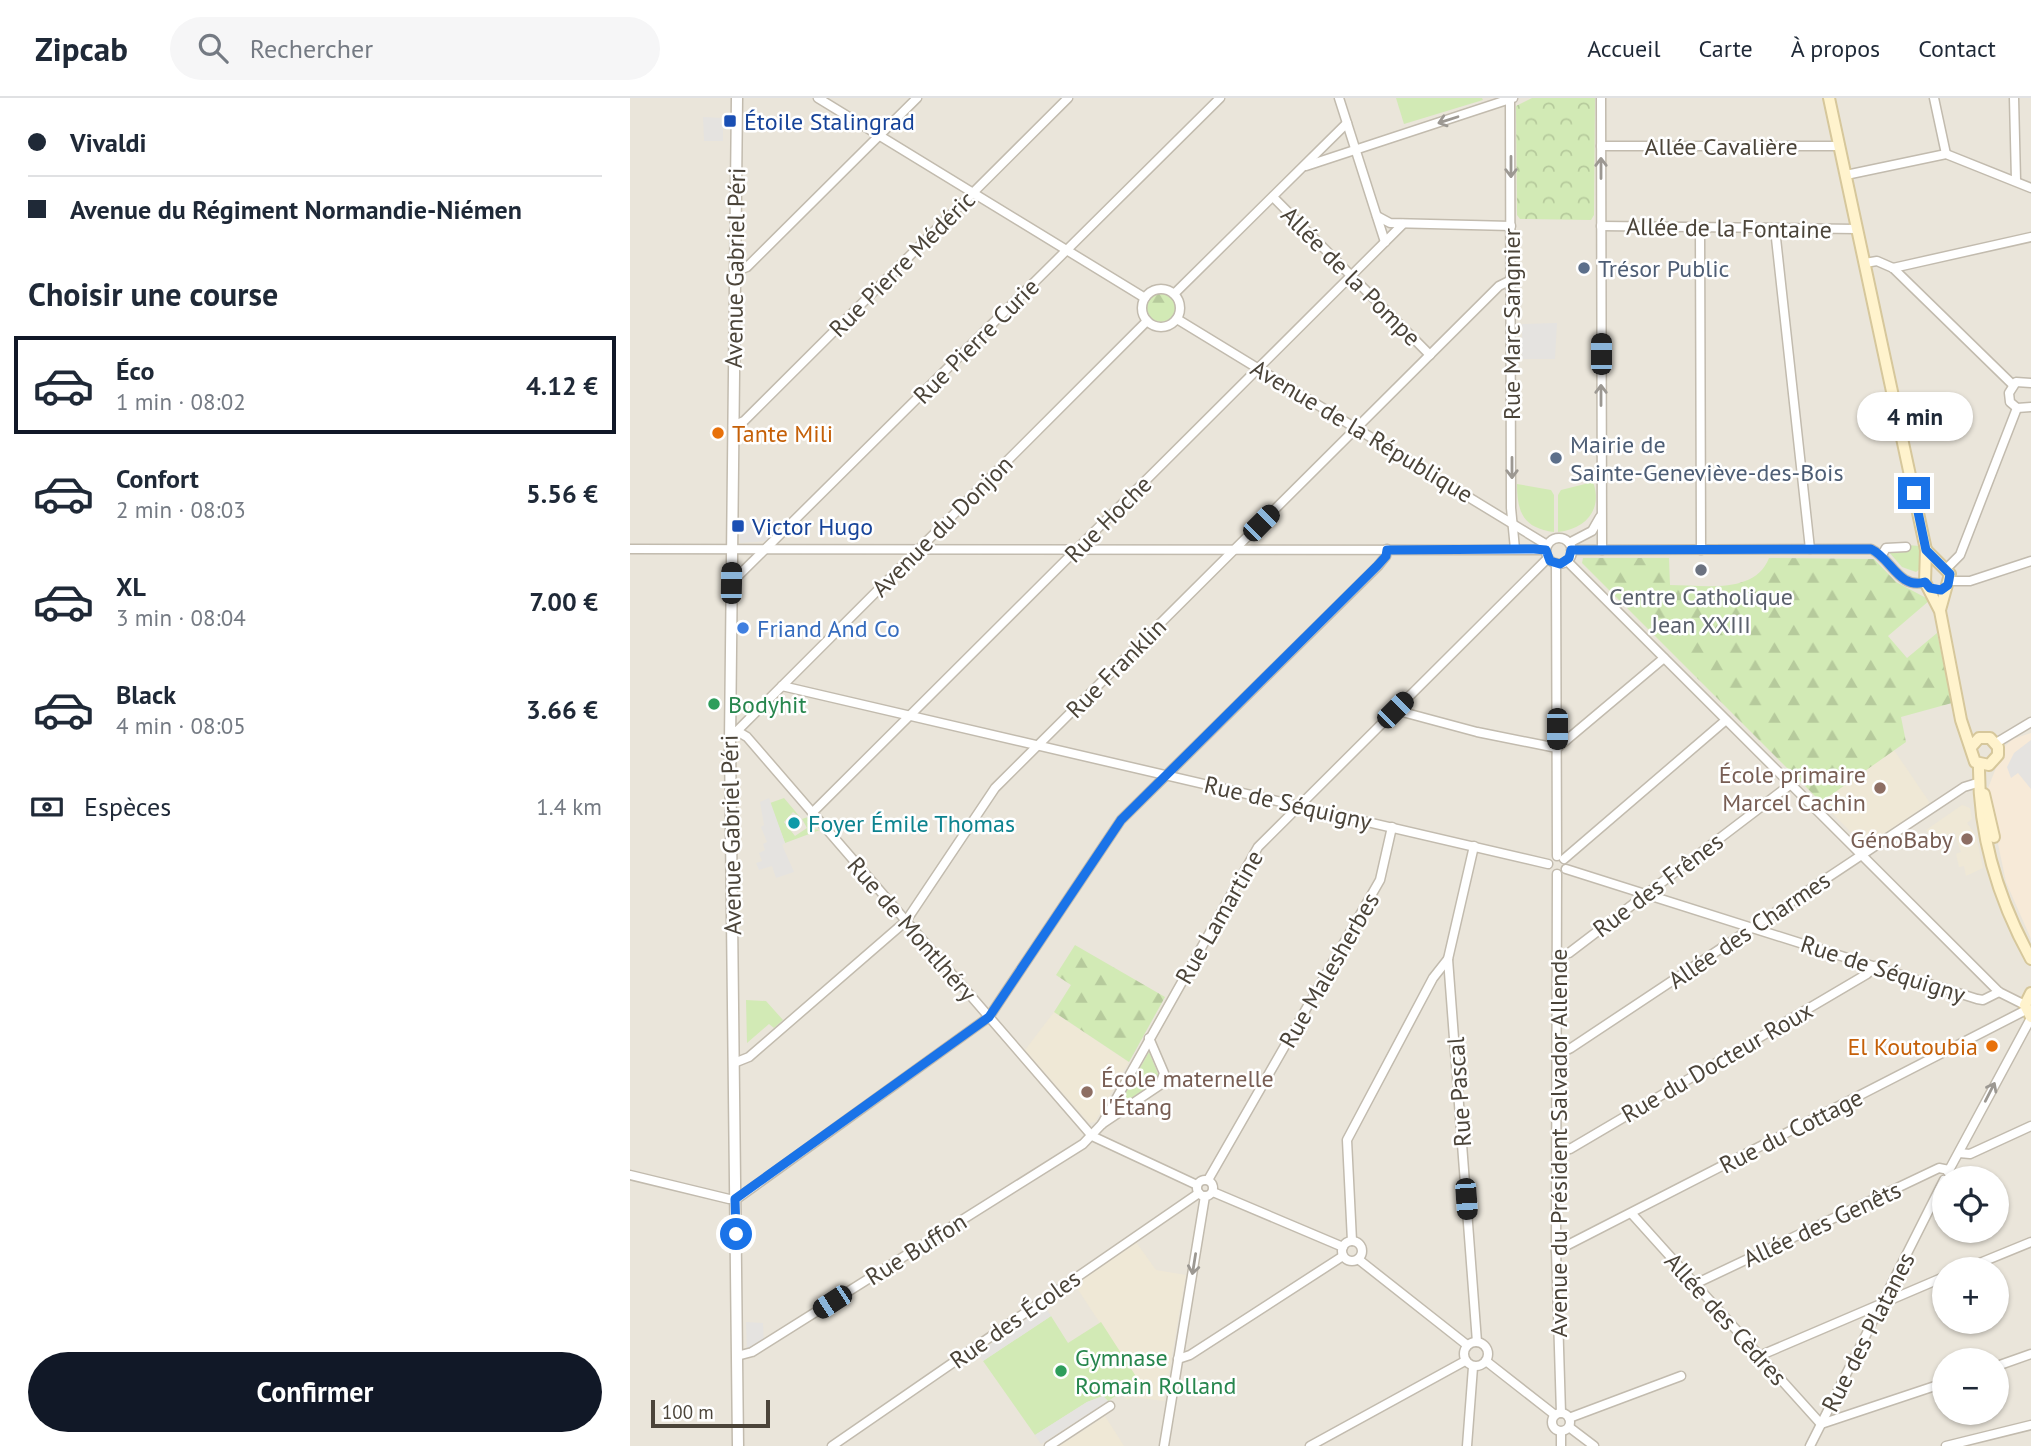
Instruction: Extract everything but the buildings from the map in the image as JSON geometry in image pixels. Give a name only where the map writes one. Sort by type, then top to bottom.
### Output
[{"type":"main road","points":[[1829,98],[1926,550],[1927,580],[1940,611],[1961,720],[1975,742]]},
{"type":"main road","points":[[1926,550],[1942,566],[1947,585],[1940,611]]},
{"type":"main road","points":[[1927,580],[1942,566]]},
{"type":"main road","points":[[1927,580],[1947,585]]},
{"type":"main road","points":[[1984,764],[1971,754],[1975,742],[1987,737],[1996,743],[1998,755],[1984,764],[1978,783],[1981,813],[2001,896],[2031,959]]},
{"type":"main road","points":[[1984,764],[1984,796],[2003,878],[2015,915],[2031,948]]},
{"type":"street","name":"Avenue Gabriel Péri","points":[[737,98],[731,583],[738,1446]]},
{"type":"street","points":[[818,98],[1145,298]]},
{"type":"street","points":[[734,272],[747,267],[917,98]]},
{"type":"street","name":"Rue Pierre Médéric","points":[[733,426],[744,421],[1068,98]]},
{"type":"street","name":"Rue Pierre Curie","points":[[731,583],[1220,98]]},
{"type":"street","points":[[1339,98],[1385,242]]},
{"type":"street","points":[[1303,167],[1511,98]]},
{"type":"street","name":"Rue Marc Sangnier","points":[[1511,98],[1515,549]]},
{"type":"street","points":[[1601,98],[1602,550]]},
{"type":"street","points":[[1934,98],[1946,154]]},
{"type":"street","points":[[2014,98],[2016,180]]},
{"type":"street","points":[[1174,294],[1347,123]]},
{"type":"street","name":"Allée Cavalière","points":[[1601,146],[1840,146]]},
{"type":"street","points":[[1846,175],[1946,154],[2031,188]]},
{"type":"street","name":"Allée de la Pompe","points":[[1273,197],[1430,355]]},
{"type":"street","points":[[1377,216],[1385,223],[1511,226]]},
{"type":"street","name":"Rue Hoche","points":[[812,813],[1402,224]]},
{"type":"street","name":"Allée de la Fontaine","points":[[1601,226],[1857,229]]},
{"type":"street","points":[[1700,228],[1701,550]]},
{"type":"street","points":[[1776,229],[1810,549]]},
{"type":"street","points":[[1893,268],[2031,237]]},
{"type":"street","points":[[1865,263],[1877,261],[1893,268],[2013,385]]},
{"type":"street","name":"Rue Franklin","points":[[734,1063],[749,1057],[906,921],[990,795],[1499,286],[1511,280]]},
{"type":"street","points":[[1159,289],[1174,294],[1180,303],[1177,319],[1163,327],[1147,321],[1142,310],[1145,298],[1159,289]]},
{"type":"street","name":"Avenue de la République","points":[[1177,319],[1513,523],[1549,554]]},
{"type":"street","name":"Avenue du Donjon","points":[[733,731],[782,686],[1147,321]]},
{"type":"street","points":[[2017,408],[2009,398],[2013,385],[2020,380],[2030,380]]},
{"type":"street","points":[[2017,408],[2031,407]]},
{"type":"street","points":[[1942,566],[1960,555],[2017,408]]},
{"type":"street","points":[[1567,561],[1570,547],[1592,531],[1602,512]]},
{"type":"street","points":[[1726,720],[1560,857],[1548,864],[1550,870],[1557,874],[1566,869],[1560,857],[1549,554],[1557,538],[1570,547],[1602,550],[1871,549],[1882,555],[1906,581],[1918,584],[1927,580]]},
{"type":"street","points":[[1882,555],[1886,548],[1906,547]]},
{"type":"street","points":[[630,550],[1515,549],[1549,554],[1567,561],[1999,992],[2027,1005]]},
{"type":"street","points":[[630,1175],[735,1199],[989,1017],[1121,820],[1378,565],[1386,556],[1387,550]]},
{"type":"street","name":"Rue Lamartine","points":[[1092,1136],[1102,1124],[1251,856],[1549,554]]},
{"type":"street","points":[[1947,585],[1969,581],[2031,561]]},
{"type":"street","points":[[1557,748],[1664,658]]},
{"type":"street","name":"Rue de Séquigny","points":[[782,686],[1548,864]]},
{"type":"street","points":[[1395,710],[1500,737],[1557,748]]},
{"type":"street","points":[[1996,743],[2031,722]]},
{"type":"street","name":"Rue de Montlhéry","points":[[733,731],[747,737],[1092,1136],[1204,1192],[1343,1252],[1348,1261],[1358,1259]]},
{"type":"street","name":"Allée des Charmes","points":[[1557,1055],[1964,787],[1978,783]]},
{"type":"street","name":"Rue des Frênes","points":[[1557,956],[1569,953],[1791,784]]},
{"type":"street","name":"Rue Malesherbes","points":[[1208,1180],[1380,880],[1392,827]]},
{"type":"street","name":"Rue Pascal","points":[[1475,846],[1448,959],[1477,1342]]},
{"type":"street","name":"Rue de Séquigny","points":[[1566,869],[1977,999],[1999,992]]},
{"type":"street","name":"Avenue du Président Salvador Allende","points":[[1557,874],[1558,1414]]},
{"type":"street","points":[[1178,1359],[1189,1355],[1343,1252],[1352,1241],[1347,1140],[1433,978],[1448,959]]},
{"type":"street","name":"Rue du Docteur Roux","points":[[1557,1153],[1653,1100],[1875,966]]},
{"type":"street","name":"Rue des Platanes","points":[[1952,1166],[2027,1005]]},
{"type":"street","name":"Rue du Cottage","points":[[1556,1251],[1632,1214],[2027,1005]]},
{"type":"street","name":"Rue Lamartine","points":[[1102,1124],[1163,1083],[1164,1073],[1149,1038]]},
{"type":"street","points":[[1959,1153],[1970,1154],[2031,1125]]},
{"type":"street","name":"Rue Buffon","points":[[737,1356],[752,1352],[1092,1136]]},
{"type":"street","name":"Allée des Genêts","points":[[1695,1284],[1932,1171]]},
{"type":"street","points":[[1164,1446],[1204,1192],[1213,1185],[1208,1180]]},
{"type":"street","name":"Rue des Écoles","points":[[832,1446],[1204,1192],[1208,1180]]},
{"type":"street","name":"Rue des Platanes","points":[[1810,1446],[1932,1204]]},
{"type":"street","name":"Allée des Cèdres","points":[[1632,1214],[1821,1423]]},
{"type":"street","points":[[1352,1241],[1361,1248],[1358,1259],[1467,1345]]},
{"type":"street","points":[[1993,1257],[2031,1241]]},
{"type":"street","points":[[1759,1356],[1932,1283]]},
{"type":"street","points":[[1467,1446],[1469,1364],[1463,1353],[1467,1345],[1477,1342],[1488,1351],[1486,1361]]},
{"type":"street","points":[[2009,1362],[2031,1354]]},
{"type":"street","points":[[1310,1446],[1469,1364],[1486,1361],[1558,1414],[1567,1425],[1594,1446]]},
{"type":"street","points":[[1558,1414],[1552,1426],[1567,1425],[1681,1376]]},
{"type":"street","points":[[1821,1423],[1932,1387]]},
{"type":"street","points":[[1049,1446],[1110,1406]]},
{"type":"street","points":[[1561,1446],[1567,1425]]},
{"type":"street","points":[[1946,1446],[2031,1426]]},
{"type":"shaded area","points":[[630,98],[2031,98],[2031,1446],[630,1446]]},
{"type":"shaded area","points":[[703,117],[723,118],[723,141],[704,141]]},
{"type":"shaded area","points":[[1557,323],[1555,359],[1522,359],[1522,324]]},
{"type":"shaded area","points":[[740,523],[783,523],[766,541],[740,543]]},
{"type":"shaded area","points":[[2031,733],[2031,939],[2006,882],[1987,791],[2004,747],[2013,739]]},
{"type":"shaded area","points":[[2031,740],[2031,789],[2018,773],[2011,778],[2007,767],[2014,753]]},
{"type":"shaded area","name":"École primaire Marcel Cachin","points":[[1894,750],[1930,803],[1869,844],[1863,844],[1821,802]]},
{"type":"shaded area","points":[[769,798],[785,843],[782,845],[794,872],[776,878],[772,866],[759,870],[756,863],[762,861],[759,853],[765,850],[763,844],[767,842],[761,827],[764,825],[760,802]]},
{"type":"shaded area","name":"GénoBaby","points":[[1962,805],[1970,808],[1972,819],[1967,823],[1976,835],[1983,868],[1966,876],[1964,866],[1959,867],[1956,854],[1961,852],[1954,832],[1933,841],[1926,830]]},
{"type":"shaded area","name":"École maternelle l'Étang","points":[[1054,1012],[1129,1062],[1095,1122],[1089,1123],[1025,1050]]},
{"type":"shaded area","points":[[1136,1242],[1156,1270],[1186,1275],[1164,1401],[1133,1397],[1126,1400],[1121,1393],[1138,1381],[1075,1285]]},
{"type":"shaded area","points":[[1045,1307],[1051,1316],[983,1361],[977,1353]]},
{"type":"shaded area","points":[[746,1322],[763,1323],[764,1345],[747,1355]]},
{"type":"shaded area","points":[[1103,1396],[1108,1401],[1041,1444],[1035,1435],[1087,1402]]},
{"type":"shaded area","points":[[1105,1416],[1124,1446],[1059,1446],[1075,1436]]},
{"type":"green space","points":[[1396,98],[1482,98],[1483,100],[1404,124]]},
{"type":"green space","points":[[1532,98],[1595,98],[1594,215],[1591,220],[1520,219],[1517,215],[1516,106]]},
{"type":"green space","points":[[1161,292],[1171,297],[1176,307],[1171,317],[1161,322],[1151,317],[1146,307],[1151,297]]},
{"type":"green space","points":[[1593,482],[1596,501],[1590,516],[1577,527],[1558,532],[1558,495],[1561,490]]},
{"type":"green space","points":[[1517,484],[1551,490],[1554,495],[1554,532],[1535,527],[1524,517],[1518,503]]},
{"type":"green space","points":[[1908,545],[1919,546],[1922,567],[1916,572],[1902,567],[1888,551],[1907,551]]},
{"type":"green space","points":[[1583,558],[1669,558],[1670,585],[1712,586],[1740,583],[1752,578],[1762,570],[1769,558],[1874,559],[1896,582],[1930,600],[1888,636],[1907,658],[1937,633],[1952,703],[1901,717],[1906,742],[1821,802],[1582,563]]},
{"type":"green space","points":[[784,798],[800,817],[793,812],[784,822],[795,836],[807,828],[802,819],[808,817],[810,820],[807,822],[813,829],[820,830],[785,843],[770,803]]},
{"type":"green space","points":[[1075,945],[1165,997],[1129,1062],[1054,1012],[1071,985],[1056,975]]},
{"type":"green space","points":[[746,1000],[766,1001],[783,1020],[774,1028],[769,1024],[747,1043]]},
{"type":"green space","points":[[1149,1052],[1159,1076],[1158,1080],[1117,1108]]},
{"type":"green space","name":"Gymnase Romain Rolland","points":[[1051,1316],[1068,1343],[1101,1322],[1139,1381],[1108,1401],[1103,1396],[1087,1402],[1035,1435],[983,1361]]},
{"type":"place","name":"Étoile Stalingrad","points":[[730,121]]},
{"type":"place","name":"Trésor Public","points":[[1584,268]]},
{"type":"place","name":"Tante Mili","points":[[718,433]]},
{"type":"place","name":"Mairie de Sainte-Geneviève-des-Bois","points":[[1556,458]]},
{"type":"place","name":"Victor Hugo","points":[[738,526]]},
{"type":"place","name":"Centre Catholique Jean XXIII","points":[[1701,570]]},
{"type":"place","name":"Friand And Co","points":[[743,628]]},
{"type":"place","name":"Bodyhit","points":[[714,704]]},
{"type":"place","name":"École primaire Marcel Cachin","points":[[1880,788]]},
{"type":"place","name":"Foyer Émile Thomas","points":[[794,823]]},
{"type":"place","name":"GénoBaby","points":[[1967,839]]},
{"type":"place","name":"El Koutoubia","points":[[1992,1046]]},
{"type":"place","name":"École maternelle l'Étang","points":[[1087,1092]]},
{"type":"place","name":"Gymnase Romain Rolland","points":[[1061,1371]]},
{"type":"route","points":[[736,1234],[735,1199],[989,1017],[1121,820],[1378,565],[1386,556],[1387,550],[1534,549],[1546,550],[1550,561],[1560,564],[1569,558],[1571,550],[1871,549],[1882,555],[1906,581],[1913,584],[1925,582],[1930,588],[1941,590],[1948,585],[1950,574],[1947,568],[1938,564],[1926,550],[1914,493]]}]
